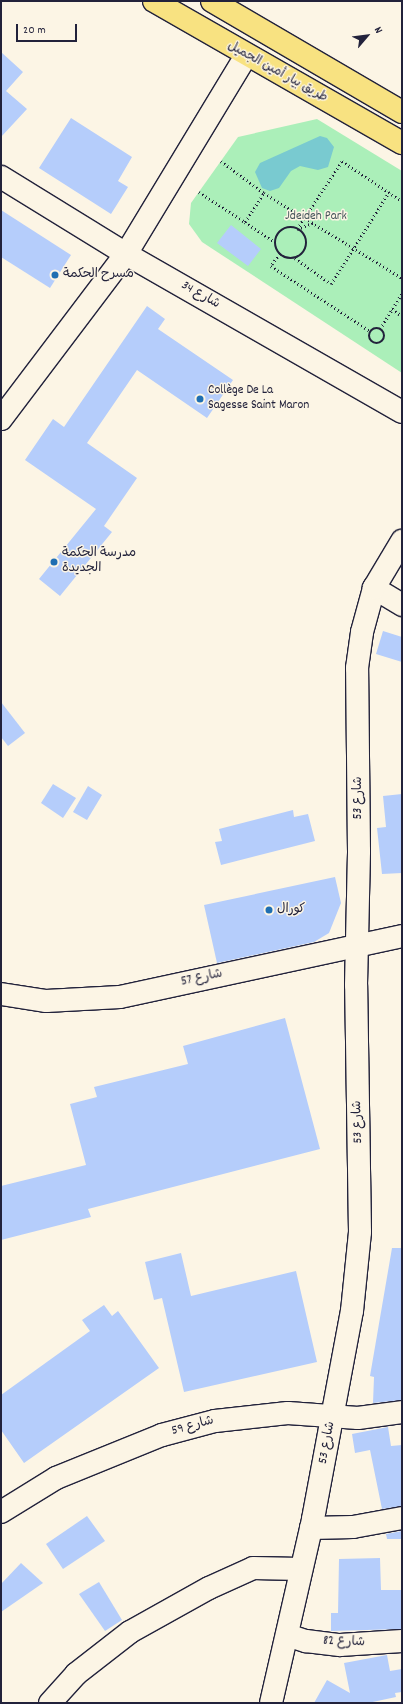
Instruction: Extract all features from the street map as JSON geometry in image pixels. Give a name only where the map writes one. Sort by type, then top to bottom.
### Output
[{"type":"main road","name":"طريق بيار أمين الجميل","points":[[154,1],[246,56],[402,143]]},
{"type":"main road","points":[[212,1],[402,112]]},
{"type":"street","points":[[1,418],[126,254],[246,56]]},
{"type":"street","name":"شارع 34","points":[[1,177],[126,254],[402,412]]},
{"type":"street","name":"شارع 53","points":[[271,1703],[311,1528],[347,1354],[360,1232],[357,668],[362,632],[374,588],[402,541]]},
{"type":"street","points":[[374,588],[402,605]]},
{"type":"street","name":"شارع 57","points":[[1,994],[46,1001],[120,997],[402,936]]},
{"type":"street","name":"شارع 59","points":[[1,1512],[56,1478],[162,1436],[215,1421],[288,1413],[358,1418],[402,1412]]},
{"type":"street","points":[[311,1528],[353,1527],[402,1518]]},
{"type":"street","points":[[50,1703],[76,1674],[130,1632],[203,1592],[253,1568],[301,1569]]},
{"type":"street","name":"شارع 82","points":[[287,1634],[306,1641],[340,1645],[402,1641]]},
{"type":"path","points":[[297,229],[342,160],[402,201]]},
{"type":"path","points":[[221,161],[264,192],[402,278]]},
{"type":"path","points":[[199,192],[275,242],[280,254],[289,259],[295,258],[302,254],[307,245],[304,235],[297,229]]},
{"type":"path","points":[[245,222],[264,192]]},
{"type":"path","points":[[295,258],[331,284],[389,192]]},
{"type":"path","points":[[275,242],[281,231],[297,229],[313,223]]},
{"type":"path","points":[[280,254],[271,266],[370,331],[380,329],[402,293]]},
{"type":"path","points":[[392,309],[402,316]]},
{"type":"path","points":[[370,331],[370,340],[379,344],[385,338],[380,329]]},
{"type":"green space","name":"Jdeideh Park","points":[[317,119],[402,171],[402,373],[202,242],[189,224],[191,203],[238,137]]},
{"type":"water","points":[[320,136],[327,138],[334,147],[328,167],[318,170],[300,166],[291,171],[279,188],[270,191],[262,188],[255,172],[260,163]]},
{"type":"building","points":[[1,52],[23,72],[6,91],[27,109],[1,137]]},
{"type":"building","points":[[71,118],[132,157],[118,181],[128,187],[111,214],[39,168]]},
{"type":"building","points":[[1,210],[71,255],[50,288],[1,257]]},
{"type":"building","points":[[231,225],[261,249],[248,266],[217,243]]},
{"type":"building","name":"Collège De La Sagesse Saint Maron","points":[[147,306],[165,319],[158,329],[233,380],[207,418],[137,370],[87,443],[137,478],[104,526],[112,532],[60,596],[39,579],[96,509],[25,460],[53,419],[64,427]]},
{"type":"building","points":[[383,631],[402,637],[402,662],[376,654]]},
{"type":"building","points":[[1,702],[25,733],[8,746],[1,737]]},
{"type":"building","points":[[53,784],[76,798],[63,818],[41,803]]},
{"type":"building","points":[[88,786],[102,795],[87,820],[73,812]]},
{"type":"building","points":[[402,794],[402,873],[382,874],[377,828],[386,827],[383,796]]},
{"type":"building","points":[[293,810],[294,817],[308,814],[315,841],[221,865],[215,842],[222,841],[219,829]]},
{"type":"building","points":[[335,877],[341,903],[329,933],[314,942],[217,963],[204,905]]},
{"type":"building","points":[[285,1018],[320,1149],[88,1209],[91,1217],[1,1240],[1,1186],[86,1165],[70,1104],[97,1097],[94,1087],[188,1064],[183,1046]]},
{"type":"building","points":[[392,1248],[402,1248],[402,1400],[373,1403],[374,1377],[370,1376]]},
{"type":"building","points":[[181,1253],[191,1296],[296,1271],[317,1362],[184,1392],[162,1298],[154,1300],[145,1262]]},
{"type":"building","points":[[104,1305],[112,1316],[118,1311],[159,1368],[24,1463],[1,1430],[1,1395],[90,1331],[82,1320]]},
{"type":"building","points":[[388,1427],[391,1446],[402,1445],[402,1506],[382,1509],[370,1450],[355,1453],[352,1434]]},
{"type":"building","points":[[87,1516],[105,1541],[63,1569],[46,1544]]},
{"type":"building","points":[[402,1531],[402,1539],[387,1539],[386,1534]]},
{"type":"building","points":[[380,1558],[381,1590],[401,1590],[402,1629],[331,1631],[331,1613],[338,1613],[339,1559]]},
{"type":"building","points":[[21,1563],[43,1583],[1,1612],[1,1584]]},
{"type":"building","points":[[99,1582],[122,1620],[105,1631],[79,1594]]},
{"type":"building","points":[[387,1655],[390,1671],[402,1669],[402,1692],[395,1693],[396,1697],[368,1703],[314,1703],[327,1680],[350,1693],[344,1663]]},
{"type":"place","name":"مسرح الحكمة","points":[[55,275]]},
{"type":"place","name":"Collège De La Sagesse Saint Maron","points":[[200,399]]},
{"type":"place","name":"مدرسة الحكمة الجديدة","points":[[54,562]]},
{"type":"place","name":"كورال","points":[[269,910]]}]
